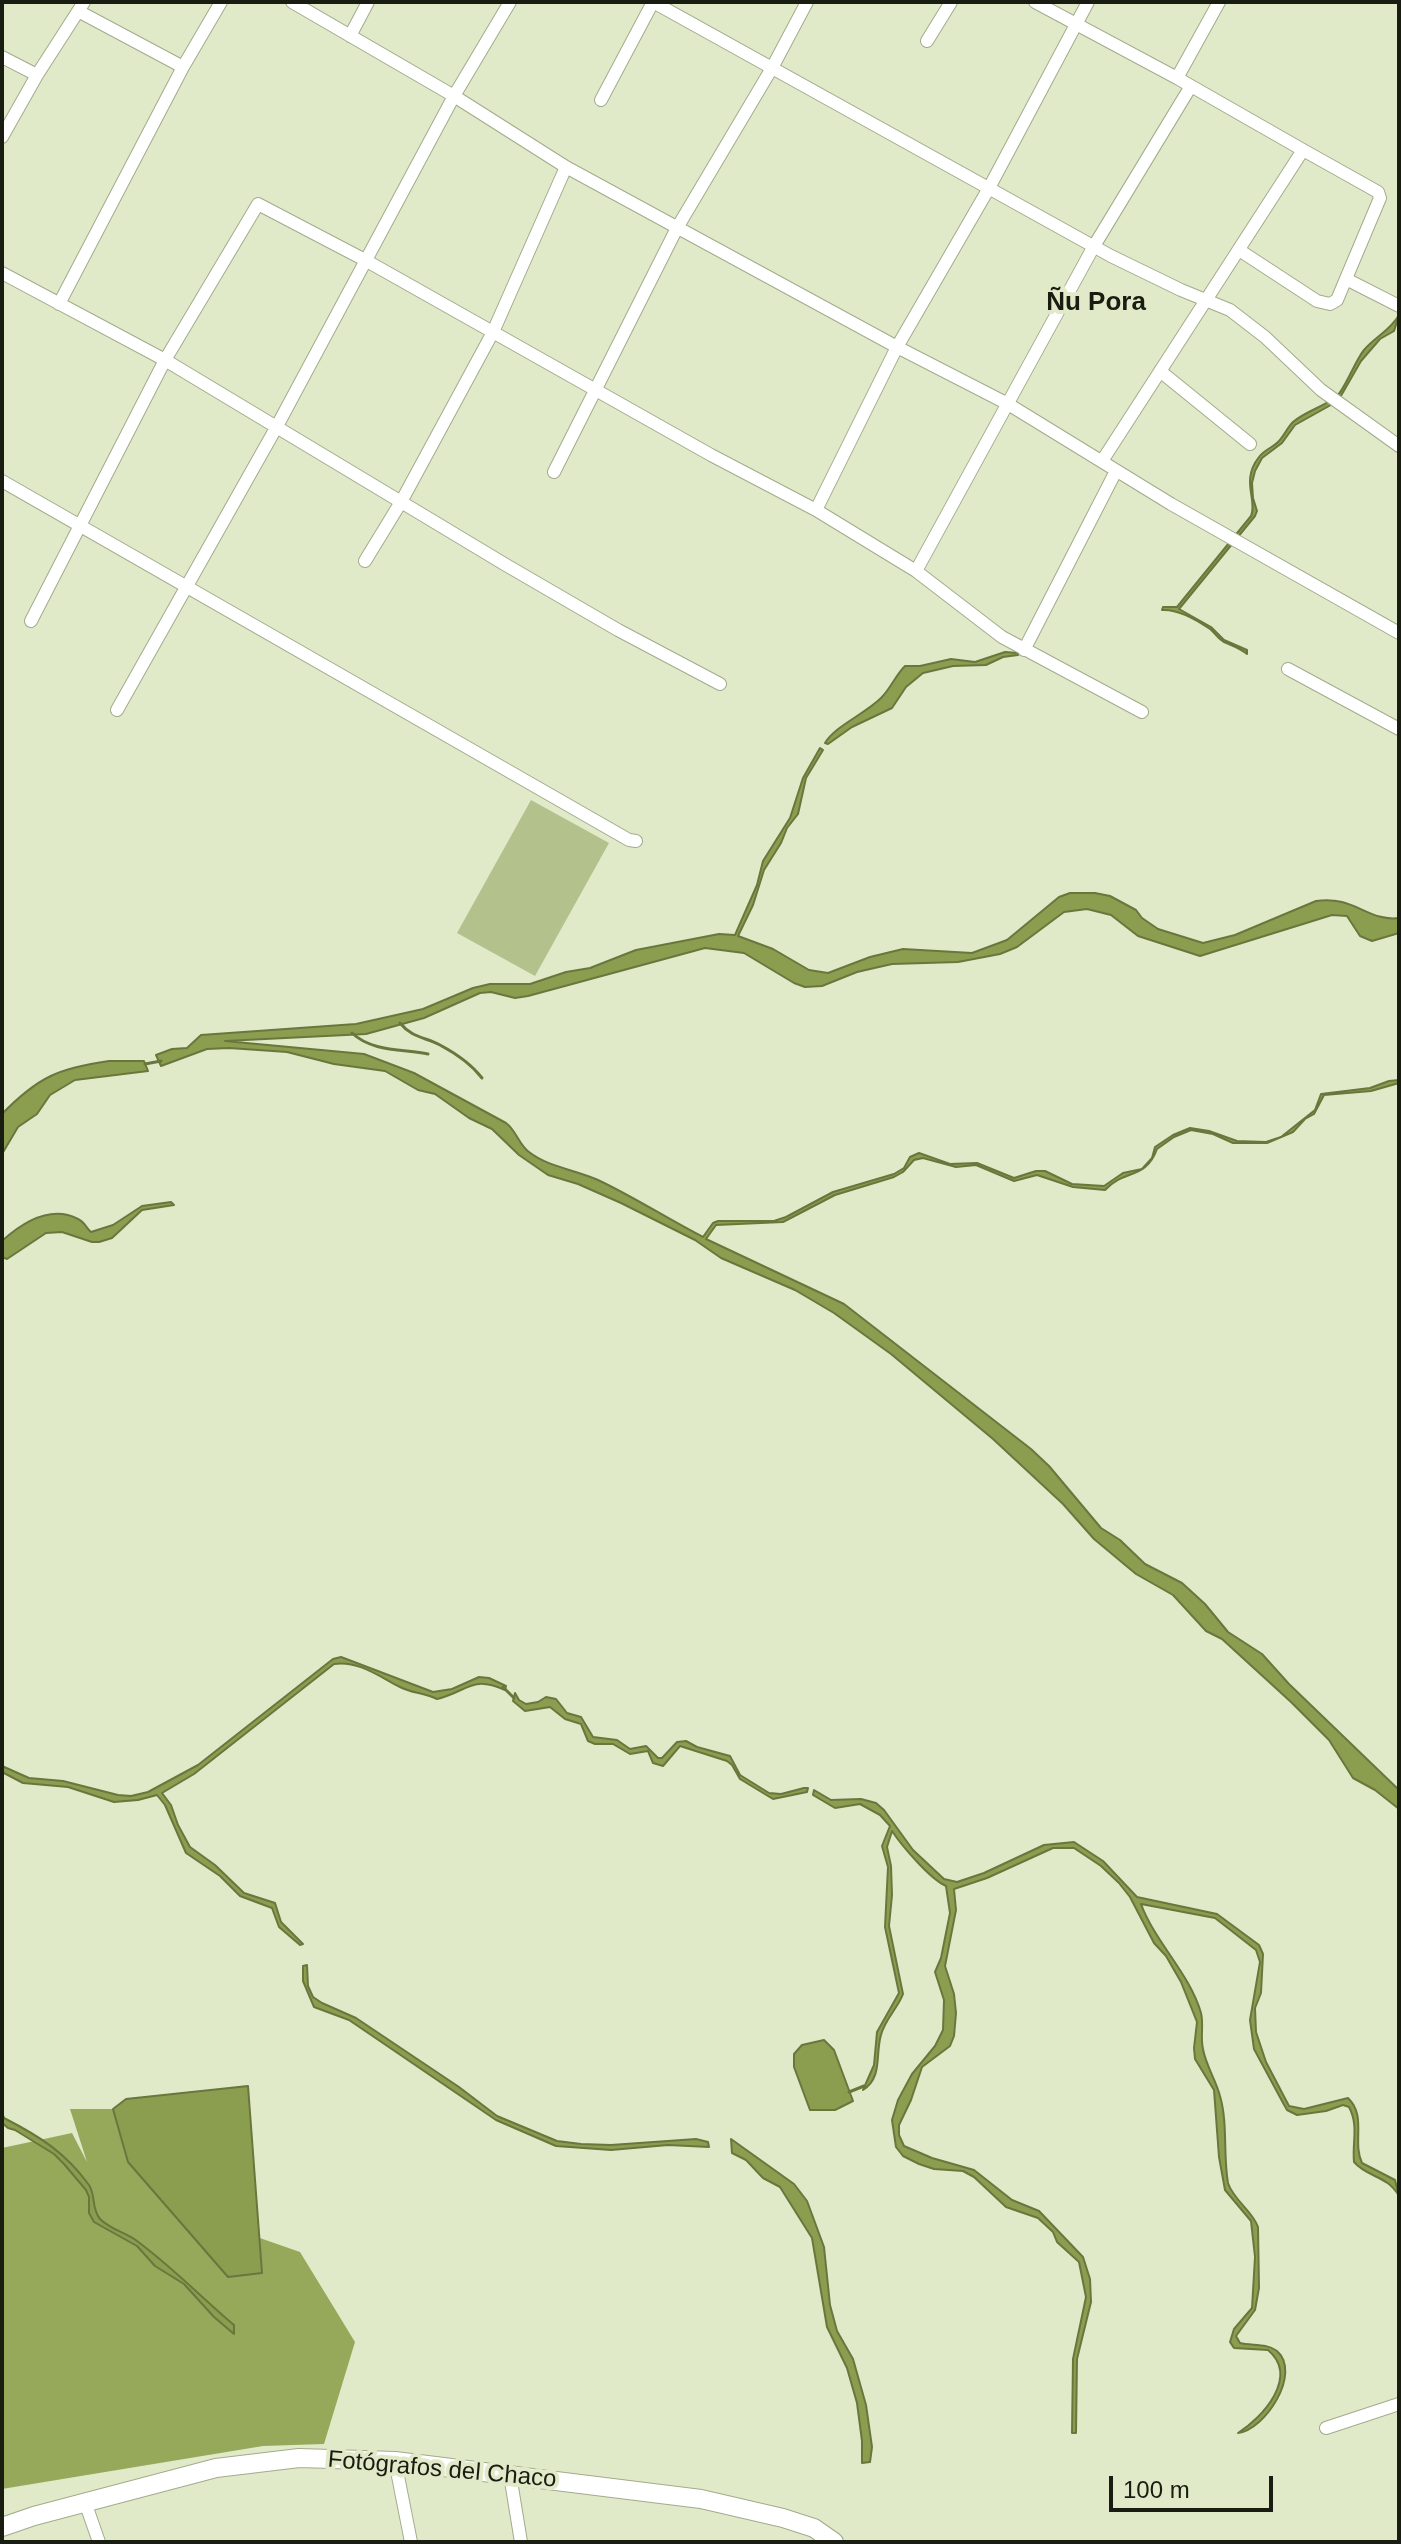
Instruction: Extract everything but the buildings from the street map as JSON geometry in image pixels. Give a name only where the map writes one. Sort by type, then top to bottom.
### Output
[{"type":"street","points":[[59,304],[183,67],[221,2]]},
{"type":"street","points":[[292,2],[454,96],[566,167],[1008,404],[1116,471],[1399,633]]},
{"type":"street","points":[[350,36],[368,2]]},
{"type":"street","points":[[117,710],[276,428],[454,96],[510,2]]},
{"type":"street","points":[[601,100],[653,2],[1094,246],[1181,290],[1230,310],[1265,337],[1321,390],[1399,446]]},
{"type":"street","points":[[554,472],[677,228],[772,68],[807,2]]},
{"type":"street","points":[[927,41],[951,2]]},
{"type":"street","points":[[1035,2],[1378,192],[1380,198],[1346,279],[1337,300],[1330,304],[1323,303],[1239,250]]},
{"type":"street","points":[[816,510],[897,347],[989,188],[1088,2]]},
{"type":"street","points":[[1177,78],[1216,3]]},
{"type":"street","points":[[2,137],[81,7],[183,67]]},
{"type":"street","points":[[2,57],[37,75]]},
{"type":"street","points":[[916,571],[1094,246],[1191,86]]},
{"type":"street","points":[[1102,461],[1303,150]]},
{"type":"street","points":[[365,561],[401,502],[493,332],[566,167]]},
{"type":"street","points":[[31,621],[165,360],[258,204],[816,510],[916,571],[1002,637],[1142,712]]},
{"type":"street","points":[[2,273],[165,360],[618,630],[720,684]]},
{"type":"street","points":[[1346,279],[1399,306]]},
{"type":"street","points":[[1160,371],[1250,444]]},
{"type":"street","points":[[1024,650],[1116,471]]},
{"type":"street","points":[[2,481],[629,840],[636,841]]},
{"type":"street","points":[[1288,669],[1399,729]]},
{"type":"street","points":[[1326,2428],[1399,2404]]},
{"type":"street","name":"Fotógrafos del Chaco","points":[[2,2527],[216,2468],[299,2458],[395,2461],[642,2490],[751,2509],[814,2528],[834,2542]]},
{"type":"street","points":[[395,2461],[411,2542]]},
{"type":"street","points":[[510,2475],[521,2542]]},
{"type":"street","points":[[85,2502],[99,2542]]},
{"type":"shaded area","points":[[1399,315],[1394,331],[1380,339],[1361,361],[1338,401],[1295,425],[1282,443],[1262,458],[1252,483],[1257,511],[1255,516],[1179,609],[1211,627],[1224,640],[1247,650],[1247,654],[1222,641],[1193,619],[1162,610],[1163,607],[1177,607],[1251,516],[1251,474],[1259,457],[1278,442],[1293,422],[1336,397],[1364,350]]},
{"type":"shaded area","points":[[1005,652],[1018,655],[1003,657],[986,665],[953,666],[923,673],[906,687],[892,708],[825,743],[836,731],[881,698],[905,666],[951,659],[975,662]]},
{"type":"shaded area","points":[[820,748],[823,750],[806,778],[798,814],[764,870],[753,905],[738,936],[773,949],[809,970],[828,973],[870,957],[903,949],[972,953],[1007,940],[1059,897],[1070,893],[1110,896],[1136,910],[1158,929],[1203,943],[1235,935],[1316,901],[1329,900],[1378,916],[1399,918],[1399,933],[1372,941],[1360,936],[1347,916],[1332,915],[1200,956],[1138,936],[1111,915],[1087,909],[1064,912],[1017,947],[1000,954],[958,962],[892,964],[857,972],[822,986],[805,987],[794,983],[744,953],[705,948],[528,996],[515,998],[491,992],[480,993],[424,1018],[366,1034],[225,1041],[364,1054],[414,1073],[506,1123],[526,1149],[537,1157],[598,1180],[703,1237],[718,1221],[774,1221],[786,1217],[833,1192],[894,1174],[904,1168],[910,1157],[919,1153],[950,1164],[977,1163],[1014,1178],[1045,1171],[1072,1184],[1104,1186],[1123,1173],[1142,1169],[1152,1158],[1155,1147],[1190,1128],[1209,1131],[1237,1141],[1266,1142],[1281,1137],[1315,1110],[1321,1094],[1370,1088],[1399,1080],[1399,1083],[1371,1091],[1324,1095],[1314,1114],[1293,1132],[1267,1143],[1233,1143],[1213,1134],[1191,1130],[1157,1149],[1152,1159],[1147,1166],[1141,1170],[1112,1183],[1105,1190],[1073,1187],[1037,1175],[1014,1181],[976,1165],[956,1167],[923,1158],[914,1160],[894,1177],[835,1195],[783,1222],[716,1225],[706,1239],[844,1304],[1031,1449],[1101,1528],[1120,1540],[1145,1564],[1182,1583],[1228,1632],[1262,1654],[1399,1790],[1399,1809],[1353,1778],[1329,1740],[1222,1639],[1206,1631],[1173,1595],[1136,1574],[1094,1539],[1063,1504],[993,1439],[891,1354],[834,1313],[795,1290],[721,1258],[695,1240],[621,1203],[548,1175],[519,1155],[492,1129],[469,1118],[435,1094],[418,1090],[385,1071],[334,1064],[287,1052],[229,1048],[207,1049],[161,1066],[156,1055],[187,1048],[201,1035],[356,1024],[423,1009],[490,984],[530,984],[590,968],[636,950],[719,934],[735,935],[757,885],[763,861],[790,818],[803,778]]},
{"type":"shaded area","points":[[531,800],[609,843],[535,976],[457,933]]},
{"type":"shaded area","points":[[109,1061],[144,1061],[148,1071],[75,1080],[50,1095],[37,1114],[18,1127],[2,1154],[2,1114],[15,1101],[50,1076]]},
{"type":"shaded area","points":[[171,1202],[174,1205],[142,1210],[112,1238],[92,1242],[62,1232],[46,1233],[7,1259],[2,1257],[2,1241],[37,1218],[68,1215],[80,1220],[91,1232],[113,1225],[142,1206]]},
{"type":"shaded area","points":[[341,1657],[433,1692],[452,1689],[479,1677],[506,1686],[505,1690],[477,1684],[437,1699],[404,1689],[352,1664],[334,1664],[194,1774],[162,1793],[171,1805],[190,1847],[215,1865],[244,1893],[275,1903],[281,1922],[303,1944],[300,1945],[279,1927],[272,1908],[240,1896],[220,1876],[186,1853],[165,1805],[157,1795],[114,1802],[68,1787],[23,1783],[2,1772],[2,1766],[29,1778],[63,1781],[118,1795],[148,1792],[198,1765],[333,1659]]},
{"type":"shaded area","points":[[515,1693],[526,1704],[546,1697],[556,1699],[567,1713],[581,1717],[593,1737],[617,1740],[630,1749],[646,1746],[658,1758],[662,1758],[677,1742],[686,1741],[730,1756],[740,1775],[769,1793],[781,1794],[808,1788],[807,1792],[773,1799],[740,1779],[727,1761],[680,1746],[663,1766],[653,1763],[648,1751],[630,1754],[613,1744],[595,1744],[588,1741],[581,1724],[565,1719],[550,1707],[525,1711],[513,1701]]},
{"type":"shaded area","points":[[814,1790],[831,1800],[861,1799],[876,1803],[913,1850],[944,1879],[957,1882],[1044,1845],[1074,1842],[1103,1861],[1137,1897],[1217,1914],[1259,1945],[1263,1954],[1261,1993],[1255,2008],[1256,2032],[1266,2062],[1289,2106],[1304,2109],[1348,2098],[1357,2113],[1362,2163],[1395,2180],[1399,2196],[1389,2184],[1354,2162],[1354,2127],[1349,2107],[1343,2105],[1297,2115],[1287,2110],[1254,2049],[1250,2020],[1260,1962],[1256,1950],[1215,1918],[1141,1904],[1196,1999],[1202,2018],[1204,2055],[1222,2106],[1228,2183],[1258,2227],[1259,2288],[1255,2310],[1236,2336],[1240,2343],[1277,2351],[1284,2361],[1285,2373],[1283,2386],[1269,2412],[1248,2430],[1238,2433],[1257,2418],[1274,2396],[1280,2372],[1277,2361],[1268,2350],[1234,2348],[1230,2342],[1234,2329],[1252,2308],[1255,2257],[1251,2221],[1225,2190],[1214,2090],[1195,2059],[1197,2022],[1181,1982],[1166,1956],[1154,1943],[1130,1897],[1101,1866],[1074,1848],[1053,1848],[987,1878],[954,1889],[956,1910],[945,1966],[954,1994],[954,2036],[950,2046],[922,2067],[899,2125],[904,2146],[974,2170],[1012,2200],[1039,2211],[1083,2257],[1090,2279],[1091,2302],[1077,2359],[1076,2433],[1072,2433],[1073,2359],[1086,2297],[1079,2262],[1057,2242],[1053,2232],[1038,2218],[1006,2207],[974,2177],[963,2171],[934,2169],[919,2164],[903,2156],[896,2147],[892,2120],[898,2100],[943,2030],[944,2000],[935,1972],[950,1913],[946,1886],[909,1853],[892,1831],[887,1847],[892,1895],[889,1926],[903,1994],[883,2029],[876,2072],[863,2090],[874,2065],[877,2032],[899,1993],[885,1927],[888,1867],[882,1846],[890,1826],[880,1815],[860,1804],[835,1808],[813,1795]]},
{"type":"shaded area","points":[[307,1965],[308,1986],[313,1997],[356,2018],[497,2116],[557,2141],[611,2145],[696,2139],[708,2142],[709,2147],[668,2145],[611,2150],[556,2146],[496,2120],[349,2020],[314,2007],[303,1981],[303,1966]]},
{"type":"shaded area","points":[[824,2040],[834,2050],[853,2101],[835,2110],[810,2110],[794,2067],[794,2054],[802,2045]]},
{"type":"shaded area","points":[[248,2086],[262,2273],[228,2277],[128,2162],[113,2109],[126,2099]]},
{"type":"shaded area","points":[[70,2109],[113,2109],[128,2162],[165,2205],[300,2252],[355,2342],[324,2444],[263,2446],[2,2489],[2,2148],[72,2133],[87,2162]]},
{"type":"shaded area","points":[[2,2112],[4,2118],[40,2138],[71,2163],[89,2185],[100,2219],[137,2241],[162,2261],[234,2325],[234,2334],[184,2284],[155,2266],[137,2246],[94,2222],[89,2213],[86,2190],[54,2154],[2,2123]]},
{"type":"shaded area","points":[[731,2139],[794,2184],[807,2201],[824,2247],[830,2305],[837,2331],[853,2359],[866,2405],[872,2447],[870,2462],[862,2463],[857,2403],[847,2368],[827,2327],[812,2238],[780,2187],[763,2178],[746,2160],[732,2153]]},
{"type":"waterway","points":[[400,1023],[414,1034],[457,1056],[482,1078]]},
{"type":"waterway","points":[[352,1033],[378,1047],[428,1054]]},
{"type":"waterway","points":[[145,1064],[161,1061]]},
{"type":"waterway","points":[[503,1687],[514,1698]]},
{"type":"waterway","points":[[849,2092],[864,2086]]},
{"type":"district","name":"Ñu Pora","points":[[1096,303]]}]
